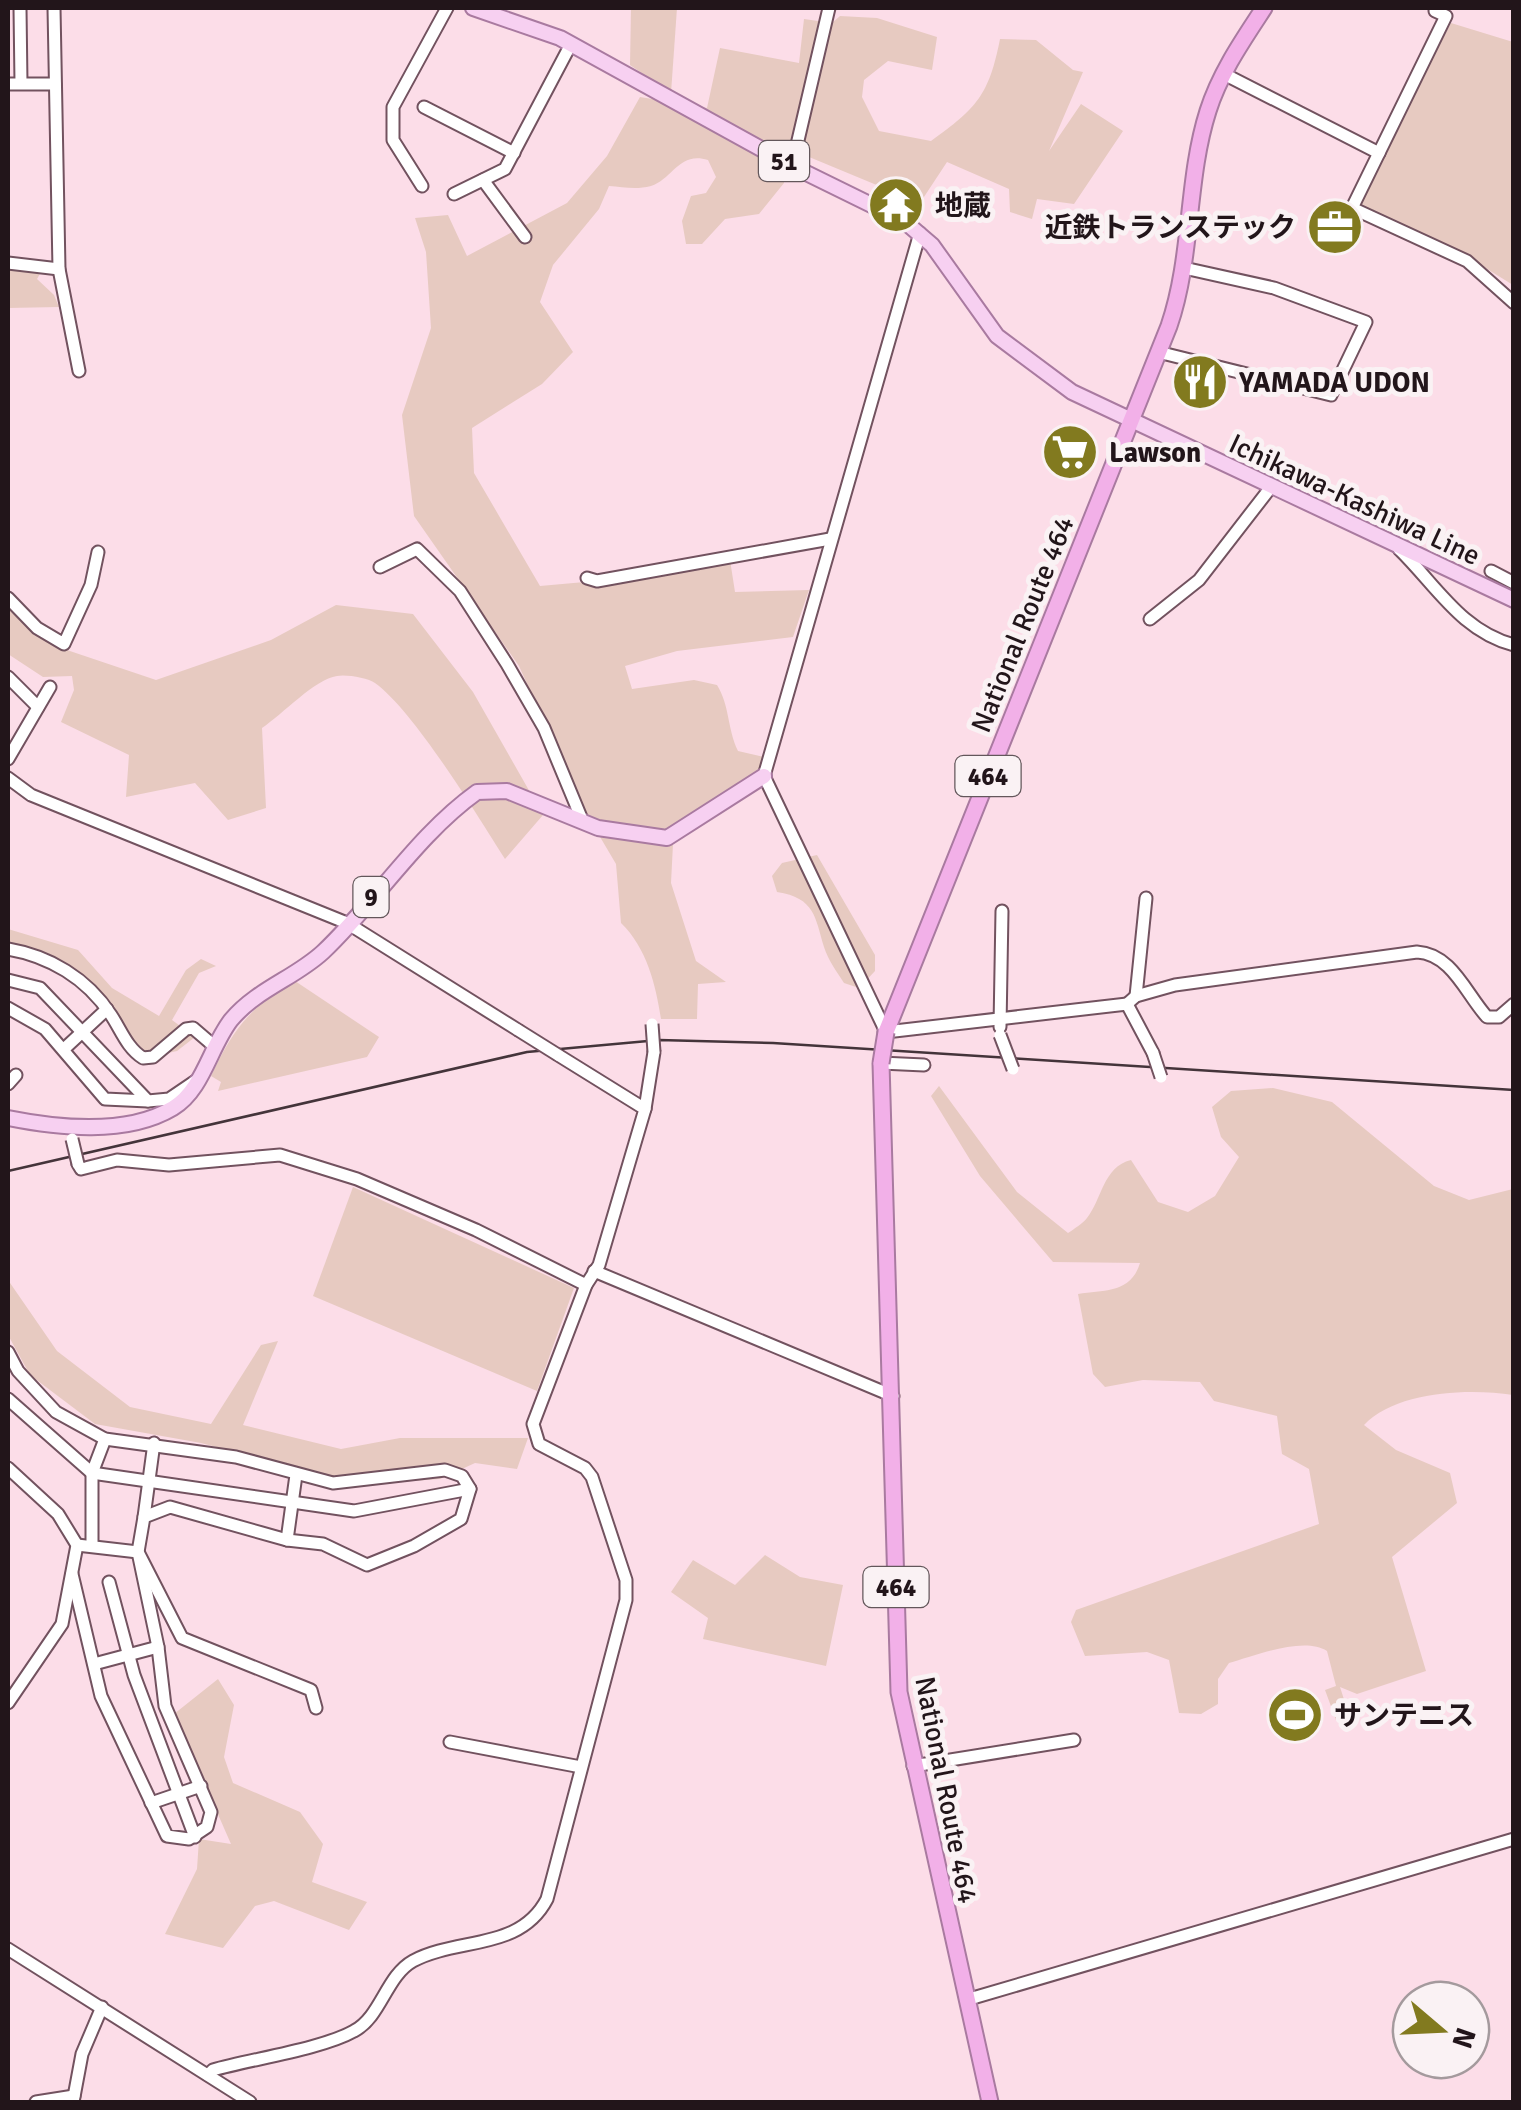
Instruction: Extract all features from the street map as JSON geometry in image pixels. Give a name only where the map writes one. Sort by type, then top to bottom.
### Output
[{"type":"highway","name":"National Route 464","points":[[886,1032],[1158,352],[1184,268],[1204,130],[1224,74],[1264,8]]},
{"type":"highway","name":"464","points":[[881,1063],[886,1032]]},
{"type":"highway","name":"National Route 464","points":[[881,1063],[893,1396],[897,1663],[913,1766],[990,2102]]},
{"type":"main road","name":"Ichikawa-Kashiwa Line","points":[[474,8],[571,44],[792,166],[883,207],[920,233],[978,312],[1017,355],[1072,392],[1514,600]]},
{"type":"main road","name":"9","points":[[8,1118],[50,1125],[103,1126],[164,1113],[186,1099],[214,1046],[252,998],[321,954],[465,801],[481,791],[507,791],[583,822],[667,838],[764,776]]},
{"type":"street","points":[[20,8],[14,84],[55,84]]},
{"type":"street","points":[[54,8],[59,269],[79,371]]},
{"type":"street","points":[[422,186],[393,140],[393,107],[448,8]]},
{"type":"street","points":[[792,166],[829,8]]},
{"type":"street","points":[[1434,9],[1446,16],[1352,208],[1467,261],[1514,303]]},
{"type":"street","points":[[454,194],[506,169],[571,44]]},
{"type":"street","points":[[1224,74],[1379,154]]},
{"type":"street","points":[[424,107],[514,154]]},
{"type":"street","points":[[482,180],[525,237]]},
{"type":"street","points":[[920,233],[764,776],[886,1032],[1000,1020],[1132,1000],[1228,976],[1418,952],[1430,953],[1451,968],[1488,1017],[1500,1016],[1514,1004]]},
{"type":"street","points":[[8,263],[59,269]]},
{"type":"street","points":[[1158,352],[1331,395],[1366,322],[1274,288],[1184,268]]},
{"type":"street","points":[[1150,619],[1199,580],[1271,487]]},
{"type":"street","points":[[587,578],[597,580],[830,539]]},
{"type":"street","points":[[1392,543],[1462,618],[1488,637],[1514,645]]},
{"type":"street","points":[[380,568],[417,550],[460,592],[544,728],[561,778],[583,822]]},
{"type":"street","points":[[8,598],[38,628],[64,644],[91,585],[98,552]]},
{"type":"street","points":[[1491,572],[1514,583]]},
{"type":"street","points":[[8,677],[38,707]]},
{"type":"street","points":[[8,759],[50,686]]},
{"type":"street","points":[[8,778],[31,795],[347,923],[645,1109]]},
{"type":"street","points":[[1146,898],[1132,1000],[1161,1077]]},
{"type":"street","points":[[1002,911],[1000,1034],[1013,1069]]},
{"type":"street","points":[[8,949],[42,955],[76,978],[107,1008],[132,1052],[143,1058],[154,1056],[186,1029],[192,1028],[214,1046]]},
{"type":"street","points":[[8,980],[40,988],[148,1102]]},
{"type":"street","points":[[8,1008],[29,1017],[64,1049],[105,1099],[169,1099],[197,1080]]},
{"type":"street","points":[[64,1049],[107,1008]]},
{"type":"street","points":[[208,2075],[213,2070],[353,2032],[407,1965],[425,1956],[508,1935],[529,1924],[547,1899],[622,1618],[626,1580],[589,1472],[540,1444],[532,1431],[620,1204],[645,1109],[654,1052],[652,1024]]},
{"type":"street","points":[[881,1063],[924,1065]]},
{"type":"street","points":[[50,1125],[72,1140],[81,1168],[117,1160],[169,1165],[280,1155],[357,1180],[476,1230],[586,1285]]},
{"type":"street","points":[[594,1272],[893,1396]]},
{"type":"street","points":[[8,1352],[18,1371],[56,1412],[105,1439],[236,1457],[334,1483],[445,1470],[462,1476],[470,1489]]},
{"type":"street","points":[[8,1382],[18,1371]]},
{"type":"street","points":[[8,1400],[92,1474],[354,1511],[470,1489]]},
{"type":"street","points":[[92,1546],[92,1474],[105,1439]]},
{"type":"street","points":[[72,1574],[117,1736],[167,1836],[195,1836],[207,1827],[211,1812],[164,1706],[158,1646],[138,1552],[154,1443]]},
{"type":"street","points":[[8,1468],[58,1514],[77,1545],[62,1624],[8,1703]]},
{"type":"street","points":[[287,1540],[296,1475]]},
{"type":"street","points":[[144,1517],[170,1507],[287,1540],[323,1544],[374,1564],[460,1518],[470,1489]]},
{"type":"street","points":[[77,1545],[138,1552],[147,1562],[182,1638],[311,1690],[316,1708]]},
{"type":"street","points":[[109,1582],[128,1654],[195,1836]]},
{"type":"street","points":[[94,1664],[158,1646]]},
{"type":"street","points":[[913,1766],[1074,1740]]},
{"type":"street","points":[[450,1742],[580,1766]]},
{"type":"street","points":[[151,1803],[200,1786]]},
{"type":"street","points":[[966,2000],[1514,1839]]},
{"type":"street","points":[[8,1954],[102,2007],[208,2075],[234,2098],[250,2102]]},
{"type":"street","points":[[36,2102],[74,2099],[82,2054],[102,2007]]},
{"type":"shaded area","points":[[631,8],[677,8],[671,93],[630,65]]},
{"type":"shaded area","points":[[840,16],[877,18],[937,37],[932,70],[888,61],[864,80],[862,97],[879,131],[931,141],[947,129],[979,99],[991,74],[1000,39],[1036,40],[1073,70],[1083,72],[1049,151],[1081,104],[1123,131],[1074,204],[1037,199],[1032,219],[1010,212],[1009,189],[947,162],[920,203],[785,147],[784,183],[759,214],[725,219],[702,244],[686,244],[682,221],[691,196],[706,193],[716,177],[708,160],[690,159],[651,186],[609,186],[599,209],[553,265],[540,302],[573,352],[542,384],[472,428],[474,473],[540,586],[663,575],[730,560],[735,592],[809,590],[793,637],[677,651],[625,666],[632,689],[694,680],[717,685],[738,751],[764,757],[760,768],[762,785],[673,844],[671,883],[696,961],[726,982],[698,984],[697,1019],[661,1019],[644,956],[621,923],[616,864],[583,808],[519,666],[414,516],[402,415],[431,328],[426,252],[415,218],[448,215],[467,256],[567,203],[607,156],[640,97],[707,108],[720,48],[799,63],[804,19],[832,23]]},
{"type":"shaded area","points":[[1451,23],[1513,42],[1513,285],[1471,259],[1361,210],[1358,201]]},
{"type":"shaded area","points":[[8,264],[41,272],[37,279],[54,295],[59,307],[8,308]]},
{"type":"shaded area","points":[[8,602],[58,647],[156,680],[271,640],[336,605],[413,614],[473,692],[543,815],[505,859],[408,716],[375,683],[346,676],[319,683],[262,728],[266,808],[228,820],[195,783],[126,797],[129,755],[61,722],[74,690],[72,676],[43,677],[8,654]]},
{"type":"shaded area","points":[[817,855],[875,955],[875,971],[859,988],[844,983],[806,904],[777,892],[772,876],[782,863]]},
{"type":"shaded area","points":[[8,929],[78,950],[112,988],[159,1016],[186,970],[201,959],[216,966],[199,973],[172,1020],[195,1037],[177,1051],[145,1058],[51,959],[8,947]]},
{"type":"shaded area","points":[[292,979],[379,1037],[367,1057],[218,1091],[221,1082],[211,1076],[235,1032]]},
{"type":"shaded area","points":[[939,1086],[1017,1192],[1068,1233],[1087,1218],[1114,1169],[1131,1160],[1158,1202],[1188,1212],[1215,1196],[1239,1157],[1221,1137],[1212,1107],[1231,1091],[1273,1088],[1332,1102],[1434,1186],[1469,1200],[1513,1189],[1513,1395],[1455,1392],[1414,1399],[1395,1405],[1364,1425],[1396,1450],[1450,1473],[1457,1503],[1392,1557],[1426,1671],[1357,1694],[1340,1687],[1349,1715],[1336,1720],[1325,1690],[1336,1686],[1327,1651],[1317,1647],[1292,1646],[1229,1663],[1218,1679],[1218,1704],[1201,1714],[1179,1713],[1169,1660],[1147,1652],[1085,1656],[1071,1622],[1076,1610],[1319,1524],[1309,1469],[1282,1454],[1277,1416],[1214,1401],[1200,1382],[1143,1380],[1105,1387],[1093,1374],[1078,1294],[1124,1285],[1140,1263],[1053,1262],[980,1176],[931,1096]]},
{"type":"shaded area","points":[[353,1187],[574,1288],[537,1391],[313,1296]]},
{"type":"shaded area","points":[[8,1280],[57,1351],[130,1407],[211,1424],[261,1345],[278,1341],[243,1425],[341,1449],[400,1438],[528,1438],[517,1469],[475,1463],[440,1479],[327,1487],[299,1469],[201,1443],[95,1424],[30,1375],[8,1335]]},
{"type":"shaded area","points":[[765,1555],[800,1577],[843,1585],[826,1666],[703,1639],[708,1618],[671,1592],[693,1560],[735,1585]]},
{"type":"shaded area","points":[[218,1679],[234,1705],[224,1757],[233,1783],[300,1812],[323,1844],[312,1882],[367,1902],[349,1930],[274,1901],[255,1906],[223,1948],[165,1934],[197,1869],[199,1839],[231,1844],[174,1714]]},
{"type":"railway","points":[[8,1171],[527,1052],[659,1040],[773,1043],[1514,1090]]},
{"type":"place","name":"地蔵","points":[[896,205]]},
{"type":"place","name":"近鉄トランステック","points":[[1335,227]]},
{"type":"place","name":"YAMADA UDON","points":[[1200,382]]},
{"type":"place","name":"Lawson","points":[[1070,452]]},
{"type":"place","name":"サンテニス","points":[[1295,1715]]}]
